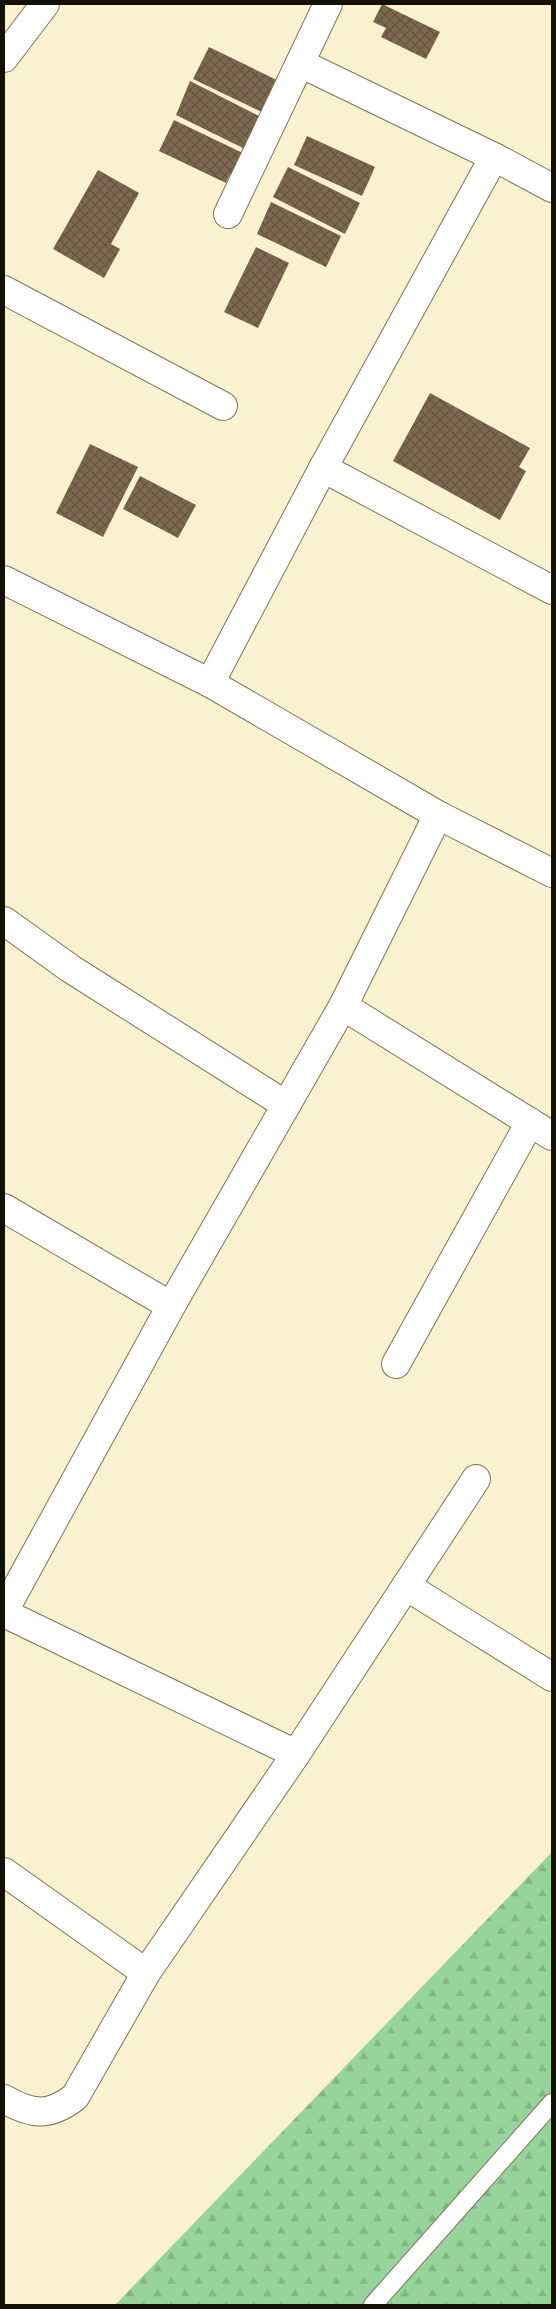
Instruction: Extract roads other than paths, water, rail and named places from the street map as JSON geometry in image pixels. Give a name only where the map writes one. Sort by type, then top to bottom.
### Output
[{"type":"street","points":[[4,58],[45,4]]},
{"type":"street","points":[[228,214],[328,4]]},
{"type":"street","points":[[300,63],[494,157],[552,188]]},
{"type":"street","points":[[210,682],[323,468],[494,157]]},
{"type":"street","points":[[4,290],[223,406]]},
{"type":"street","points":[[323,468],[552,590]]},
{"type":"street","points":[[4,580],[210,682],[438,814],[552,873]]},
{"type":"street","points":[[296,1754],[4,1612],[172,1306],[343,1006],[438,814]]},
{"type":"street","points":[[4,921],[71,970],[286,1105]]},
{"type":"street","points":[[343,1006],[541,1129],[396,1364]]},
{"type":"street","points":[[4,1208],[172,1306]]},
{"type":"street","points":[[4,2099],[33,2111],[46,2113],[62,2107],[75,2097],[146,1973],[296,1754],[476,1479]]},
{"type":"street","points":[[406,1586],[552,1677]]},
{"type":"street","points":[[4,1872],[146,1973]]},
{"type":"lane","points":[[373,2305],[552,2103]]}]
